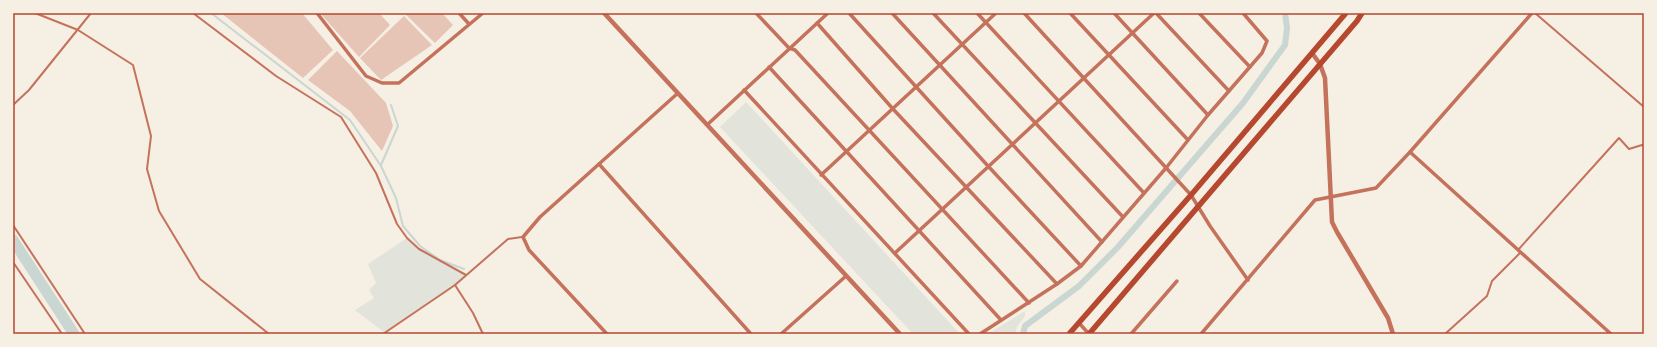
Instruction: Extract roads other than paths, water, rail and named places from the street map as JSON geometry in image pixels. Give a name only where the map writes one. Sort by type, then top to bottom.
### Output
[{"type":"main road","points":[[1069,334],[1191,195],[1346,13]]},
{"type":"main road","points":[[1089,334],[1143,273],[1197,206],[1357,21],[1362,13]]},
{"type":"street","points":[[317,13],[366,76],[382,83],[399,83],[484,13]]},
{"type":"street","points":[[459,13],[469,24]]},
{"type":"street","points":[[604,13],[900,334]]},
{"type":"street","points":[[756,13],[789,48],[795,50],[1029,303]]},
{"type":"street","points":[[707,125],[828,13]]},
{"type":"street","points":[[849,13],[1081,266]]},
{"type":"street","points":[[892,13],[1102,242]]},
{"type":"street","points":[[933,13],[1123,218]]},
{"type":"street","points":[[977,13],[1144,193]]},
{"type":"street","points":[[821,175],[996,13]]},
{"type":"street","points":[[1024,13],[1191,195],[1248,280]]},
{"type":"street","points":[[1070,13],[1188,140]]},
{"type":"street","points":[[1114,13],[1208,115]]},
{"type":"street","points":[[895,253],[1155,13],[1229,91]]},
{"type":"street","points":[[1199,13],[1250,67]]},
{"type":"street","points":[[980,334],[1029,303],[1081,266],[1166,168],[1208,115],[1262,53],[1267,41],[1243,13]]},
{"type":"street","points":[[1201,334],[1315,200],[1376,188],[1410,152],[1532,13]]},
{"type":"street","points":[[817,23],[893,109],[1056,284]]},
{"type":"street","points":[[1312,53],[1320,64],[1325,78],[1332,222],[1388,318],[1393,334]]},
{"type":"street","points":[[769,66],[1002,320]]},
{"type":"street","points":[[744,90],[969,334]]},
{"type":"street","points":[[607,334],[529,250],[523,236],[540,217],[678,93]]},
{"type":"street","points":[[1410,152],[1611,334]]},
{"type":"street","points":[[599,164],[751,334]]},
{"type":"street","points":[[781,334],[846,276]]},
{"type":"street","points":[[1131,334],[1177,281]]},
{"type":"street","points":[[1079,323],[1089,334]]},
{"type":"lane","points":[[35,13],[78,30],[133,65],[151,136],[147,169],[159,211],[200,279],[270,334]]},
{"type":"lane","points":[[13,105],[29,90],[91,13]]},
{"type":"lane","points":[[193,13],[276,76],[341,117],[376,174],[398,224],[407,238],[419,249],[466,275]]},
{"type":"lane","points":[[1536,13],[1644,107]]},
{"type":"lane","points":[[1445,334],[1487,296],[1492,282],[1619,138],[1628,149],[1642,145],[1644,146]]},
{"type":"lane","points":[[13,225],[85,334]]},
{"type":"lane","points":[[383,334],[455,285],[508,238],[523,236]]},
{"type":"lane","points":[[13,262],[62,334]]},
{"type":"lane","points":[[455,285],[473,313],[483,334]]},
{"type":"waterway","points":[[211,13],[350,120],[381,166],[396,198],[403,226],[420,246],[440,260],[464,269]]},
{"type":"waterway","points":[[1023,334],[1025,326],[1079,286],[1118,247],[1243,103],[1285,45],[1287,28],[1285,13]]},
{"type":"waterway","points":[[381,165],[398,126],[391,105]]},
{"type":"waterway","points":[[13,240],[74,334]]}]
